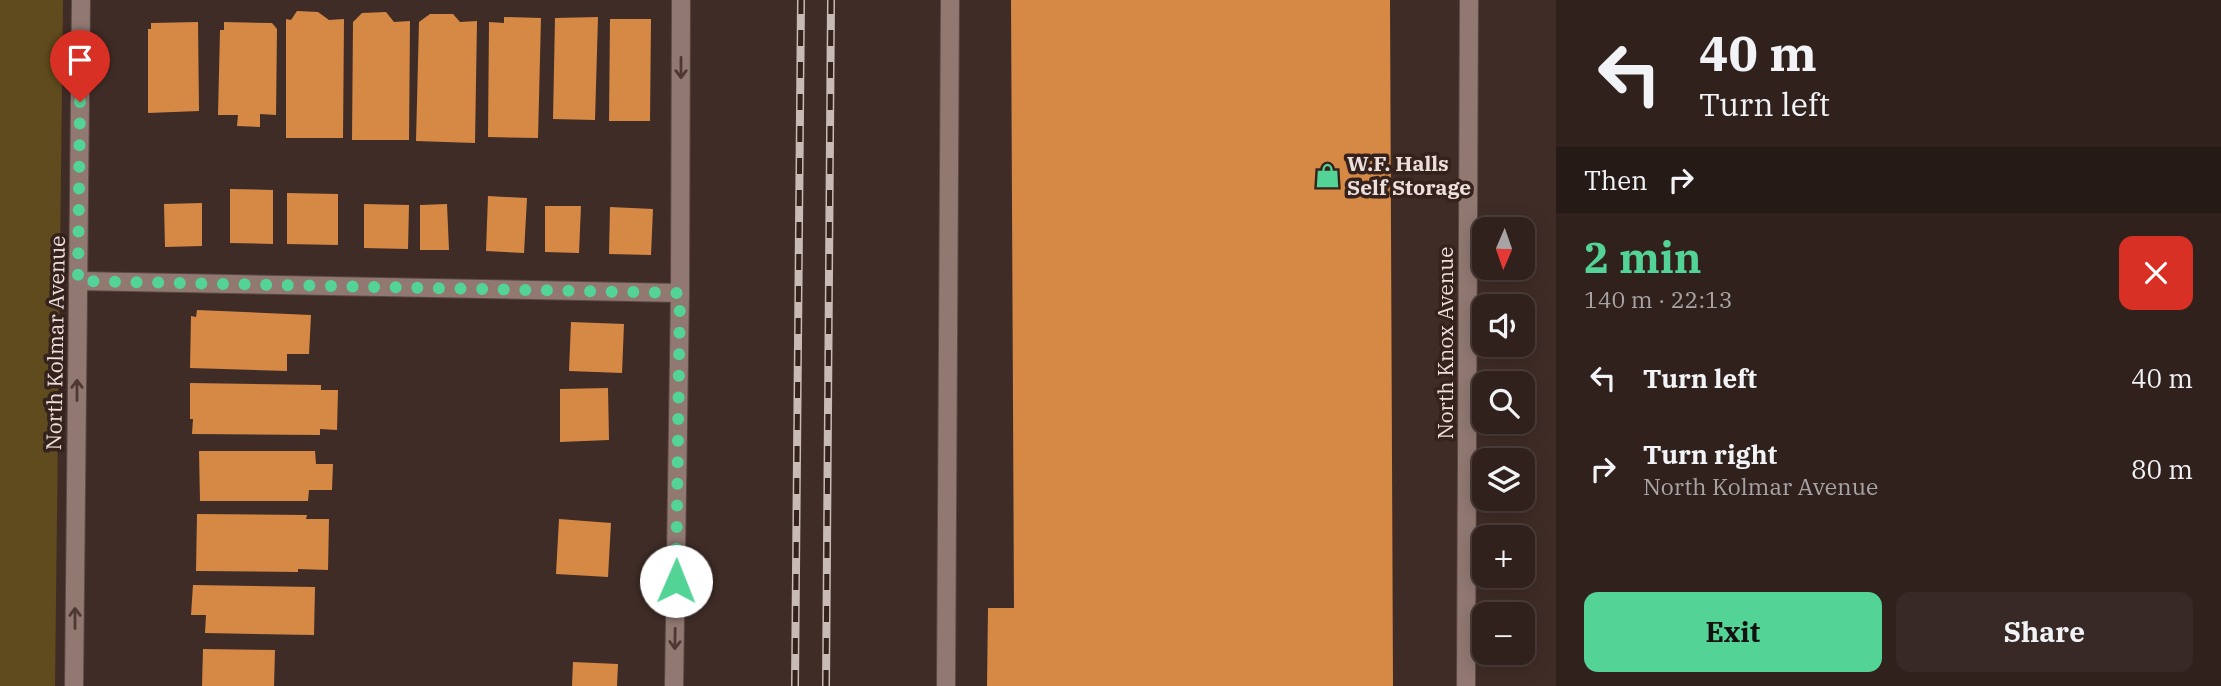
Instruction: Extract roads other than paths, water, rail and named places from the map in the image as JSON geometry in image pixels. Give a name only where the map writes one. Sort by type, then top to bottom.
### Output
[{"type":"street","name":"North Kolmar Avenue","points":[[74,686],[81,0]]},
{"type":"street","points":[[674,686],[681,0]]},
{"type":"street","points":[[946,686],[950,0]]},
{"type":"street","name":"North Knox Avenue","points":[[1466,686],[1469,0]]},
{"type":"street","points":[[78,281],[680,293]]},
{"type":"railway","points":[[795,686],[801,0]]},
{"type":"railway","points":[[826,686],[831,0]]},
{"type":"place","name":"W.F. Halls Self Storage","points":[[1327,175]]}]
